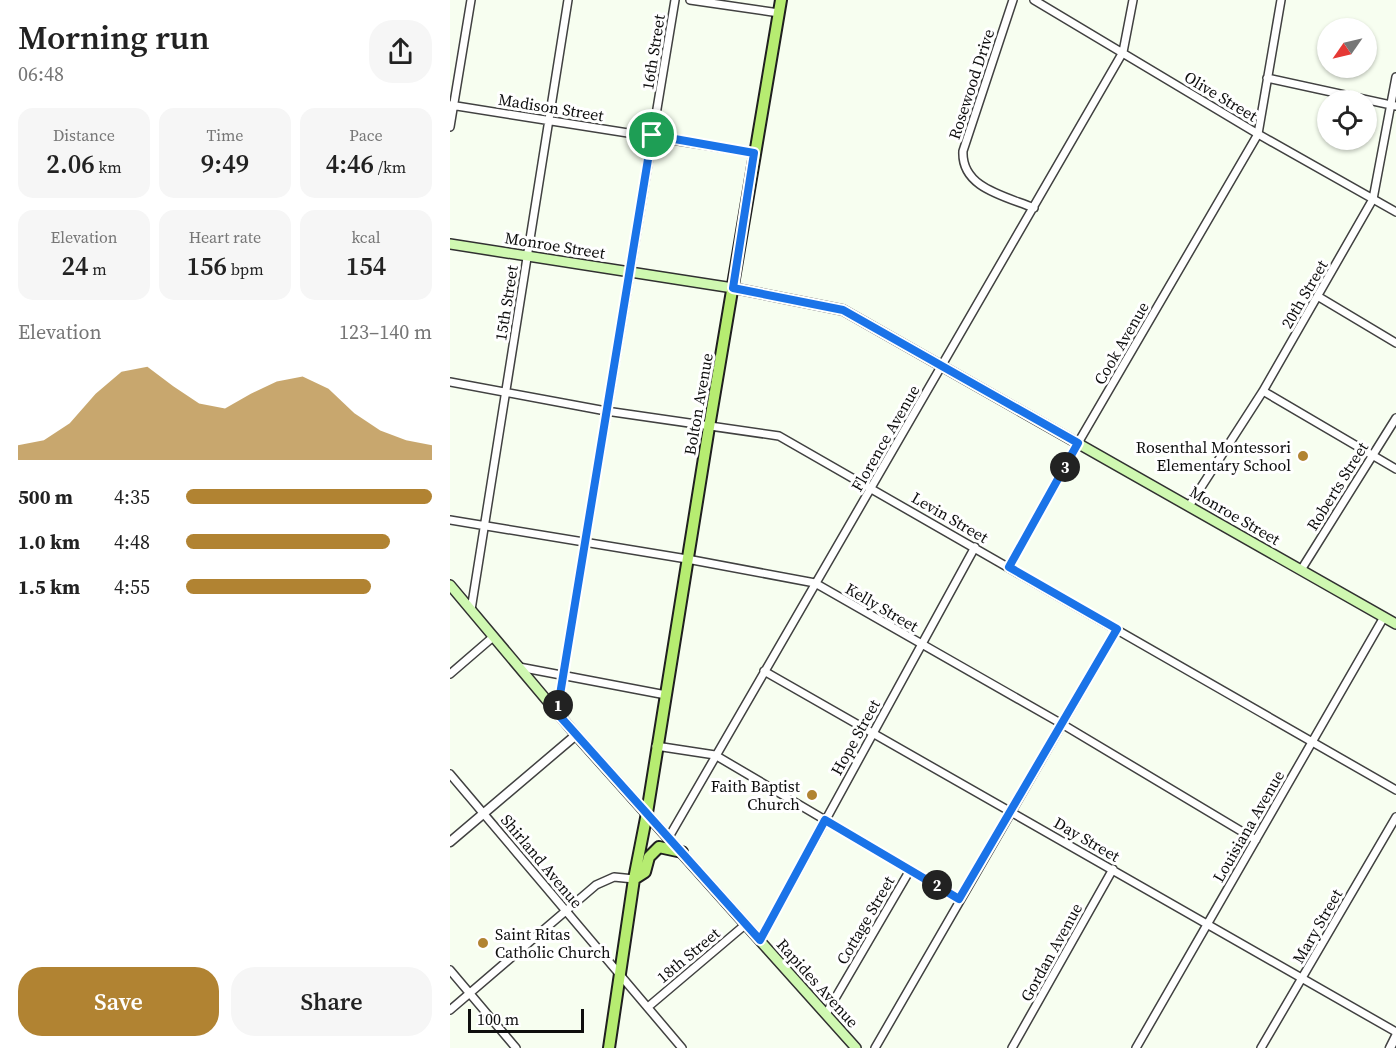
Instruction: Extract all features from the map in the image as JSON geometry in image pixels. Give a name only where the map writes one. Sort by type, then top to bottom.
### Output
[{"type":"main road","name":"Bolton Avenue","points":[[609,1048],[634,879],[648,813],[656,746],[781,0]]},
{"type":"main road","name":"Monroe Street","points":[[450,244],[733,288],[843,310],[1396,624]]},
{"type":"main road","name":"Rapides Avenue","points":[[450,585],[576,735],[856,1048]]},
{"type":"main road","points":[[634,879],[645,872],[649,857],[659,847],[682,852]]},
{"type":"street","points":[[450,127],[471,0]]},
{"type":"street","name":"15th Street","points":[[471,610],[568,0]]},
{"type":"street","name":"16th Street","points":[[557,713],[675,0]]},
{"type":"street","points":[[690,0],[779,13]]},
{"type":"street","name":"Rosewood Drive","points":[[1013,0],[963,151],[962,163],[966,173],[976,183],[1034,208]]},
{"type":"street","name":"Olive Street","points":[[1034,0],[1258,134],[1396,212]]},
{"type":"street","points":[[1123,52],[1133,0]]},
{"type":"street","points":[[1258,134],[1281,0]]},
{"type":"street","name":"Florence Avenue","points":[[669,837],[1123,52]]},
{"type":"street","name":"20th Street","points":[[1189,506],[1319,297],[1373,199],[1393,106],[1396,77]]},
{"type":"street","points":[[1268,78],[1393,106]]},
{"type":"street","name":"Madison Street","points":[[452,105],[754,153]]},
{"type":"street","name":"Cook Avenue","points":[[1009,567],[1078,443],[1258,134]]},
{"type":"street","points":[[1319,297],[1396,343]]},
{"type":"street","name":"Levin Street","points":[[450,382],[606,411],[779,436],[1396,790]]},
{"type":"street","points":[[1263,390],[1396,469]]},
{"type":"street","name":"Roberts Street","points":[[1301,570],[1396,418]]},
{"type":"street","name":"Kelly Street","points":[[450,520],[687,559],[815,584],[1062,724],[1256,840]]},
{"type":"street","name":"Hope Street","points":[[760,940],[975,547]]},
{"type":"street","name":"Louisiana Avenue","points":[[1136,1048],[1384,617]]},
{"type":"street","points":[[875,1048],[1117,629]]},
{"type":"street","points":[[450,674],[493,637]]},
{"type":"street","points":[[519,667],[666,695]]},
{"type":"street","name":"Day Street","points":[[764,671],[873,731],[1303,978],[1396,1034]]},
{"type":"street","points":[[450,842],[576,735]]},
{"type":"street","points":[[656,746],[715,755],[959,899]]},
{"type":"street","name":"Shirland Avenue","points":[[450,774],[682,1048]]},
{"type":"street","name":"Mary Street","points":[[1261,1048],[1396,817]]},
{"type":"street","name":"Gordan Avenue","points":[[1012,1048],[1113,869]]},
{"type":"street","name":"Cottage Street","points":[[826,1014],[910,870]]},
{"type":"street","points":[[450,1010],[605,879],[634,879]]},
{"type":"street","name":"18th Street","points":[[648,1007],[746,924]]},
{"type":"street","points":[[450,970],[516,1048]]},
{"type":"street","points":[[1390,1048],[1396,1034]]},
{"type":"place","name":"Rosenthal Montessori Elementary School","points":[[1303,456]]},
{"type":"place","name":"Faith Baptist Church","points":[[812,795]]},
{"type":"place","name":"Saint Ritas Catholic Church","points":[[483,943]]},
{"type":"route","points":[[652,135],[754,153],[733,288],[843,310],[1078,443],[1009,567],[1117,629],[959,899],[825,820],[760,940],[557,713],[652,135]]}]
